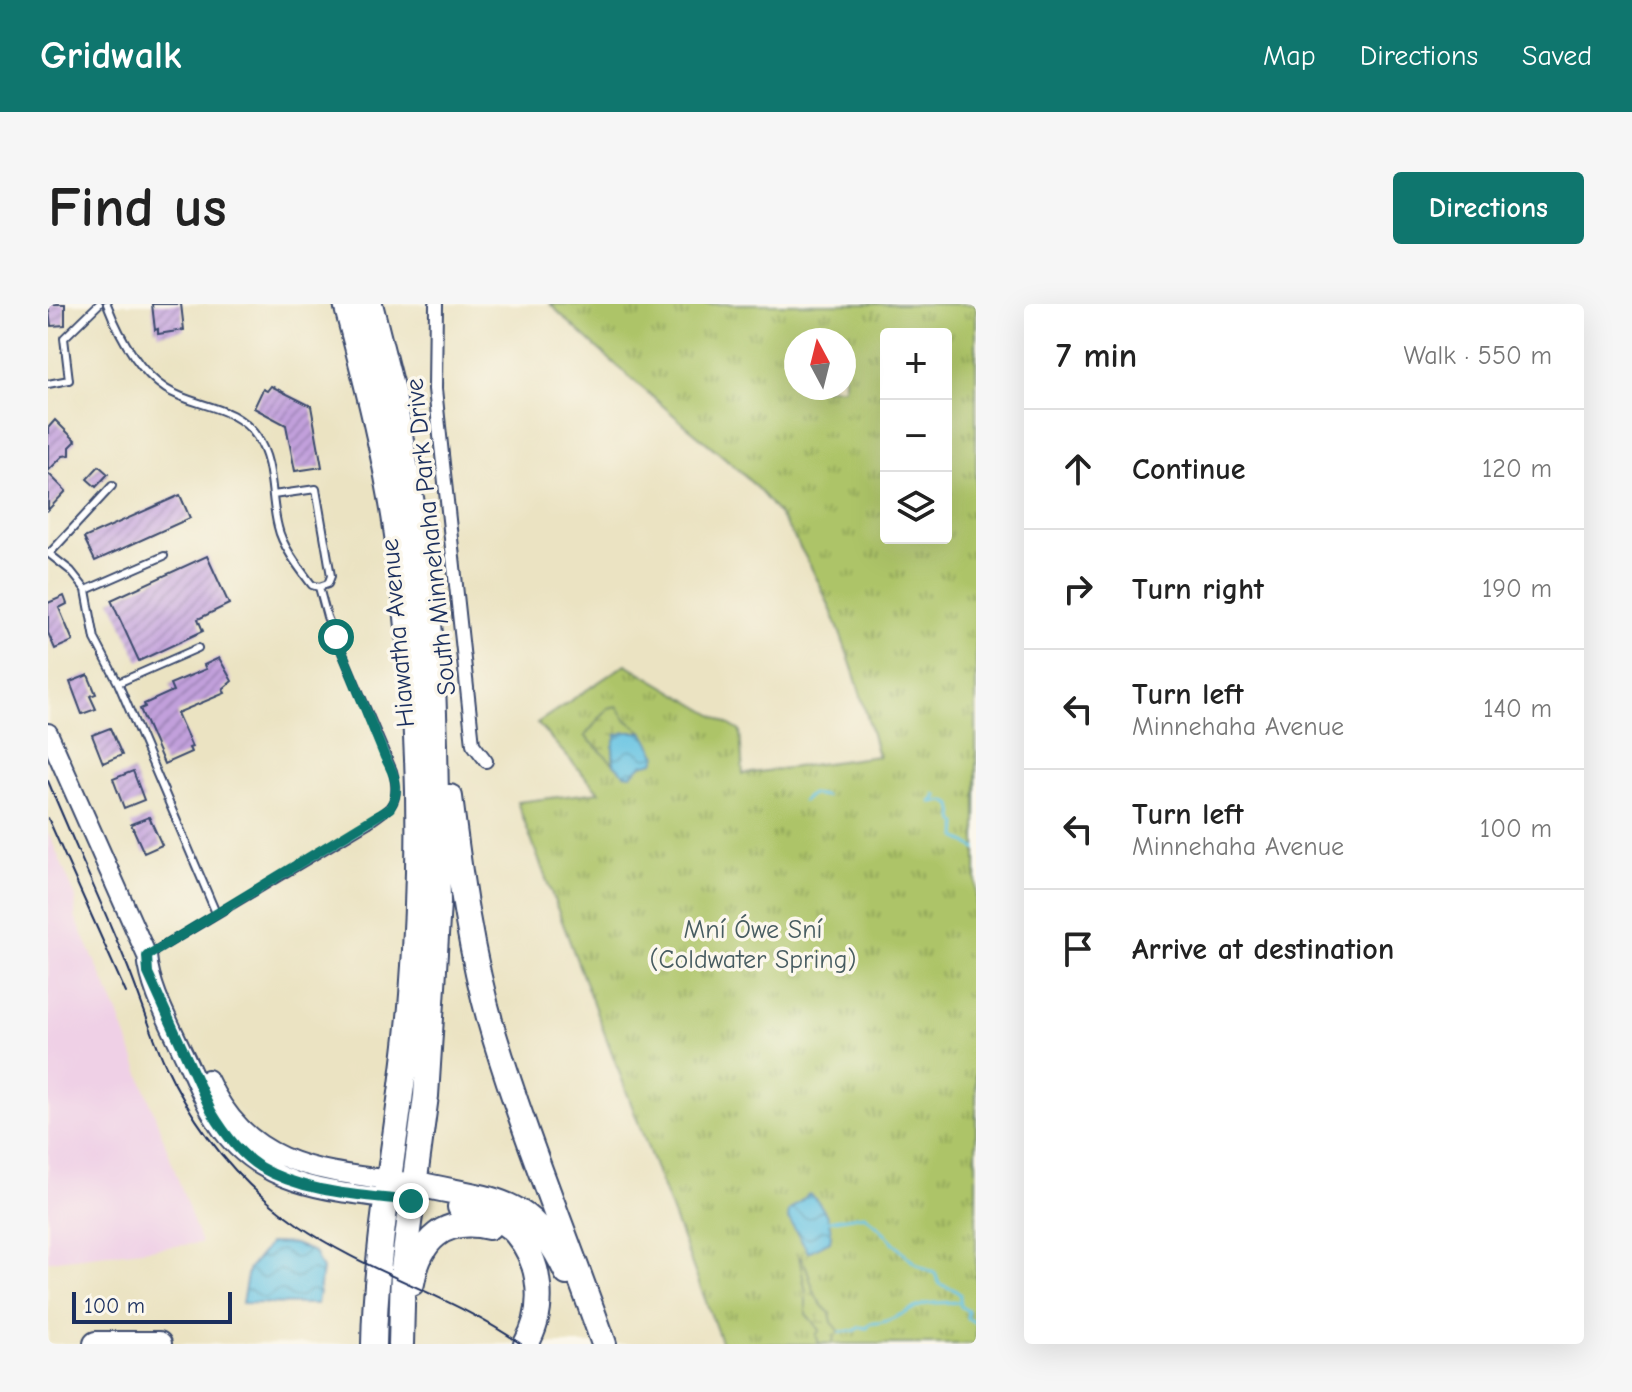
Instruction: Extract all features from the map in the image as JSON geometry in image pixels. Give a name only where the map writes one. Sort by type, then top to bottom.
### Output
[{"type":"highway","name":"Hiawatha Avenue","points":[[346,304],[383,459],[397,535],[414,696],[419,846],[400,1191]]},
{"type":"highway","name":"Hiawatha Avenue","points":[[370,304],[393,395],[407,468],[432,652],[438,902],[427,1087],[400,1191]]},
{"type":"highway","points":[[432,652],[461,886],[490,1020],[602,1344]]},
{"type":"highway","points":[[400,1191],[475,1210],[515,1231],[526,1248],[537,1276],[538,1307],[532,1334],[526,1344]]},
{"type":"highway","points":[[374,1340],[400,1191]]},
{"type":"highway","points":[[400,1191],[403,1268],[401,1343]]},
{"type":"highway","points":[[400,1191],[507,1203],[535,1223],[558,1255],[602,1344]]},
{"type":"highway","points":[[401,1343],[415,1268],[431,1239],[444,1229],[474,1223],[492,1227],[526,1248]]},
{"type":"highway","points":[[96,1344],[159,1344]]},
{"type":"street","name":"South Minnehaha Park Drive","points":[[436,304],[435,389],[473,744],[486,761]]},
{"type":"street","points":[[48,735],[53,758],[147,956],[148,973],[211,1111],[239,1149],[258,1166],[304,1185],[400,1191]]},
{"type":"lane","points":[[48,384],[69,380],[64,338],[99,304]]},
{"type":"lane","points":[[107,304],[128,348],[146,373],[167,390],[216,406],[241,421],[256,435],[268,457],[273,495],[278,530],[312,585],[319,587],[328,584],[331,576],[316,489],[273,495]]},
{"type":"lane","points":[[112,486],[49,553],[71,571],[86,590],[95,639],[118,683],[216,913]]},
{"type":"lane","points":[[86,590],[164,556]]},
{"type":"lane","points":[[147,956],[368,824],[390,808],[395,799],[397,789],[393,771],[327,617],[319,587]]},
{"type":"lane","points":[[118,683],[198,648]]},
{"type":"shaded area","points":[[48,832],[76,897],[75,917],[118,1013],[201,1243],[48,1261]]},
{"type":"green space","name":"Mní Ówe Sní (Coldwater Spring)","points":[[550,304],[976,304],[976,1344],[722,1344],[517,802],[599,792],[537,723],[626,664],[740,731],[743,774],[878,756],[845,645],[813,572],[794,538],[772,506],[739,470]]},
{"type":"green space","points":[[617,706],[627,720],[643,732],[626,732],[613,747],[614,764],[585,736],[608,708]]},
{"type":"green space","points":[[799,1256],[818,1299],[840,1332],[835,1335],[832,1344],[819,1343],[816,1335],[820,1330],[806,1314],[806,1293]]},
{"type":"water","points":[[643,732],[657,756],[654,762],[642,765],[631,775],[624,774],[614,764],[613,747],[617,735]]},
{"type":"water","points":[[809,1194],[826,1215],[831,1235],[830,1241],[808,1252],[788,1218],[789,1211]]},
{"type":"water","points":[[270,1243],[294,1244],[314,1252],[322,1270],[317,1304],[242,1303],[248,1270]]},
{"type":"building","points":[[48,304],[65,304],[65,325],[51,326]]},
{"type":"building","points":[[152,304],[181,304],[184,330],[158,334]]},
{"type":"building","points":[[271,386],[311,406],[322,467],[295,471],[286,425],[254,408],[263,389],[267,391]]},
{"type":"building","points":[[55,420],[76,441],[70,447],[70,455],[63,456],[48,471],[48,428]]},
{"type":"building","points":[[99,466],[108,474],[96,487],[87,479]]},
{"type":"building","points":[[48,473],[66,491],[48,510]]},
{"type":"building","points":[[180,495],[190,518],[95,561],[84,538]]},
{"type":"building","points":[[207,556],[229,604],[198,619],[203,631],[139,661],[111,600]]},
{"type":"building","points":[[64,596],[67,604],[59,608],[73,641],[55,649],[48,633],[48,603]]},
{"type":"building","points":[[219,658],[232,681],[223,689],[225,693],[177,713],[192,747],[189,748],[191,752],[164,764],[140,709],[145,707],[144,704],[173,691],[170,684],[206,669],[204,665]]},
{"type":"building","points":[[88,675],[96,694],[90,696],[96,709],[82,714],[70,682]]},
{"type":"building","points":[[110,728],[122,755],[103,763],[92,735]]},
{"type":"building","points":[[133,771],[144,800],[124,808],[113,779]]},
{"type":"building","points":[[149,817],[162,845],[144,853],[131,824]]},
{"type":"waterway","points":[[803,801],[811,794],[825,796]]},
{"type":"waterway","points":[[935,794],[938,796],[931,802],[946,801],[952,805],[955,822],[958,823],[957,837],[976,849]]},
{"type":"waterway","points":[[828,1221],[864,1215],[906,1256],[935,1273],[939,1284],[960,1294],[960,1306],[968,1311],[967,1318],[976,1323]]},
{"type":"waterway","points":[[840,1332],[867,1328],[871,1323],[885,1321],[926,1304],[959,1302]]},
{"type":"tram line","points":[[48,781],[127,965],[164,1062],[189,1109],[220,1152],[256,1191],[297,1224],[352,1257],[467,1311],[521,1344]]},
{"type":"tram line","points":[[48,818],[126,993]]},
{"type":"route","points":[[336,637],[393,771],[397,789],[390,808],[147,956],[148,973],[211,1111],[223,1131],[258,1166],[304,1185],[411,1201]]}]
